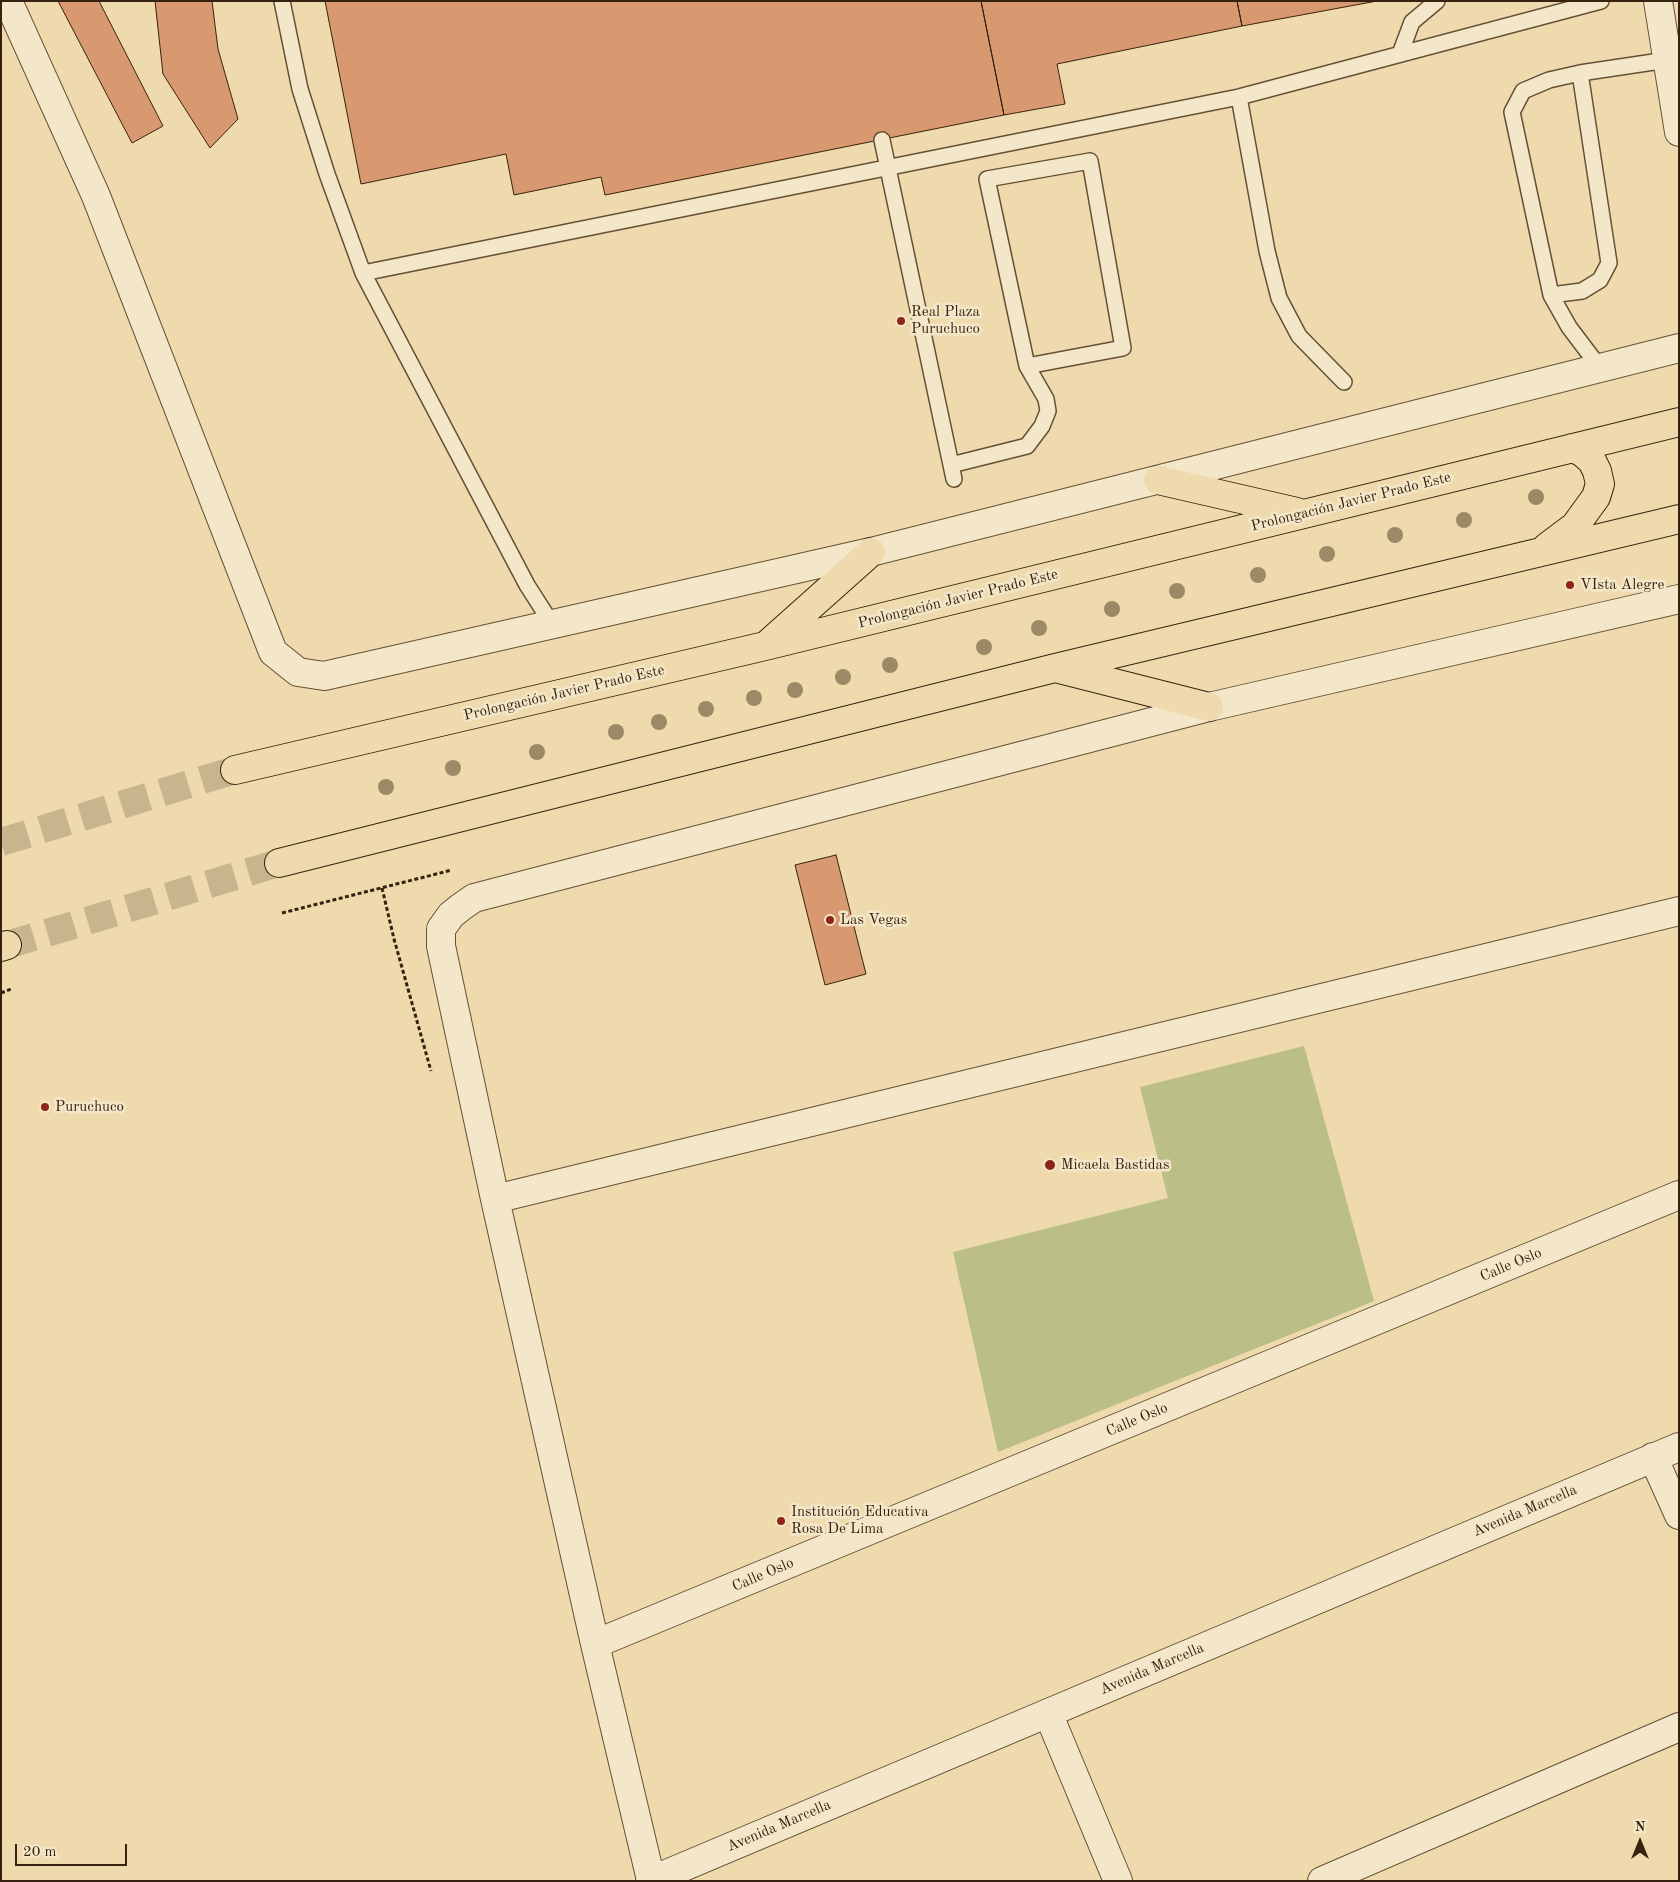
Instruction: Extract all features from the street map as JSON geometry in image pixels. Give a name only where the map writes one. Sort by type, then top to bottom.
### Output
[{"type":"main road","name":"Prolongación Javier Prado Este","points":[[235,770],[766,646],[1679,422]]},
{"type":"main road","points":[[1540,552],[1574,526],[1596,497],[1600,484],[1597,471],[1592,461],[1582,452],[1572,448]]},
{"type":"main road","points":[[1158,480],[1303,514]]},
{"type":"main road","points":[[279,863],[1056,668],[1679,519]]},
{"type":"main road","points":[[766,646],[871,552]]},
{"type":"main road","points":[[1056,668],[1209,707]]},
{"type":"street","points":[[8,1],[96,196],[273,652],[298,672],[324,676],[871,552],[1679,348]]},
{"type":"street","points":[[1658,1],[1678,127]]},
{"type":"street","points":[[651,1880],[495,1199],[441,946],[441,929],[451,915],[474,898],[1209,707],[1679,599]]},
{"type":"street","points":[[495,1199],[1679,911]]},
{"type":"street","name":"Calle Oslo","points":[[596,1644],[1679,1195]]},
{"type":"street","points":[[1679,1447],[1653,1457],[1679,1515]]},
{"type":"street","name":"Avenida Marcella","points":[[651,1880],[1653,1457]]},
{"type":"street","points":[[1048,1713],[1118,1881]]},
{"type":"street","points":[[1322,1881],[1679,1727]]},
{"type":"lane","points":[[282,1],[300,90],[327,174],[363,273],[527,585],[552,624]]},
{"type":"lane","points":[[1400,54],[1412,22],[1437,1]]},
{"type":"lane","points":[[363,273],[1239,97],[1601,1]]},
{"type":"lane","points":[[1600,368],[1569,326],[1551,295],[1512,112],[1523,91],[1549,80],[1580,73],[1667,60]]},
{"type":"lane","points":[[1551,295],[1582,291],[1600,280],[1609,263],[1580,73]]},
{"type":"lane","points":[[1239,97],[1268,251],[1279,298],[1299,336],[1344,382]]},
{"type":"lane","points":[[882,140],[952,472],[1027,446],[1042,426],[1048,411],[1046,399],[1027,366],[987,179],[1090,161],[1123,348],[1027,366]]},
{"type":"path","points":[[282,913],[459,869]]},
{"type":"path","points":[[382,888],[394,939]]},
{"type":"path","points":[[1,993],[11,989]]},
{"type":"green space","points":[[1304,1046],[1374,1301],[998,1452],[953,1252],[1168,1198],[1140,1087]]},
{"type":"building","points":[[58,1],[99,1],[163,126],[132,143]]},
{"type":"building","points":[[155,1],[212,1],[218,49],[238,119],[210,148],[163,74]]},
{"type":"building","points":[[325,1],[981,1],[1004,115],[605,195],[601,177],[514,195],[506,154],[361,184]]},
{"type":"building","points":[[981,1],[1237,1],[1242,26],[1057,64],[1065,104],[1004,115]]},
{"type":"building","points":[[1237,1],[1377,1],[1242,26]]},
{"type":"building","name":"Las Vegas","points":[[836,855],[866,974],[825,985],[795,865]]},
{"type":"tunnel","points":[[1,842],[235,770]]},
{"type":"tunnel","points":[[7,945],[279,863]]},
{"type":"place","name":"Real Plaza Puruchuco","points":[[901,321]]},
{"type":"place","name":"VIsta Alegre","points":[[1570,585]]},
{"type":"place","name":"Las Vegas","points":[[830,920]]},
{"type":"place","name":"Puruchuco","points":[[45,1107]]},
{"type":"place","name":"Micaela Bastidas","points":[[1050,1165]]},
{"type":"place","name":"Institución Educativa Rosa De Lima","points":[[781,1521]]}]
